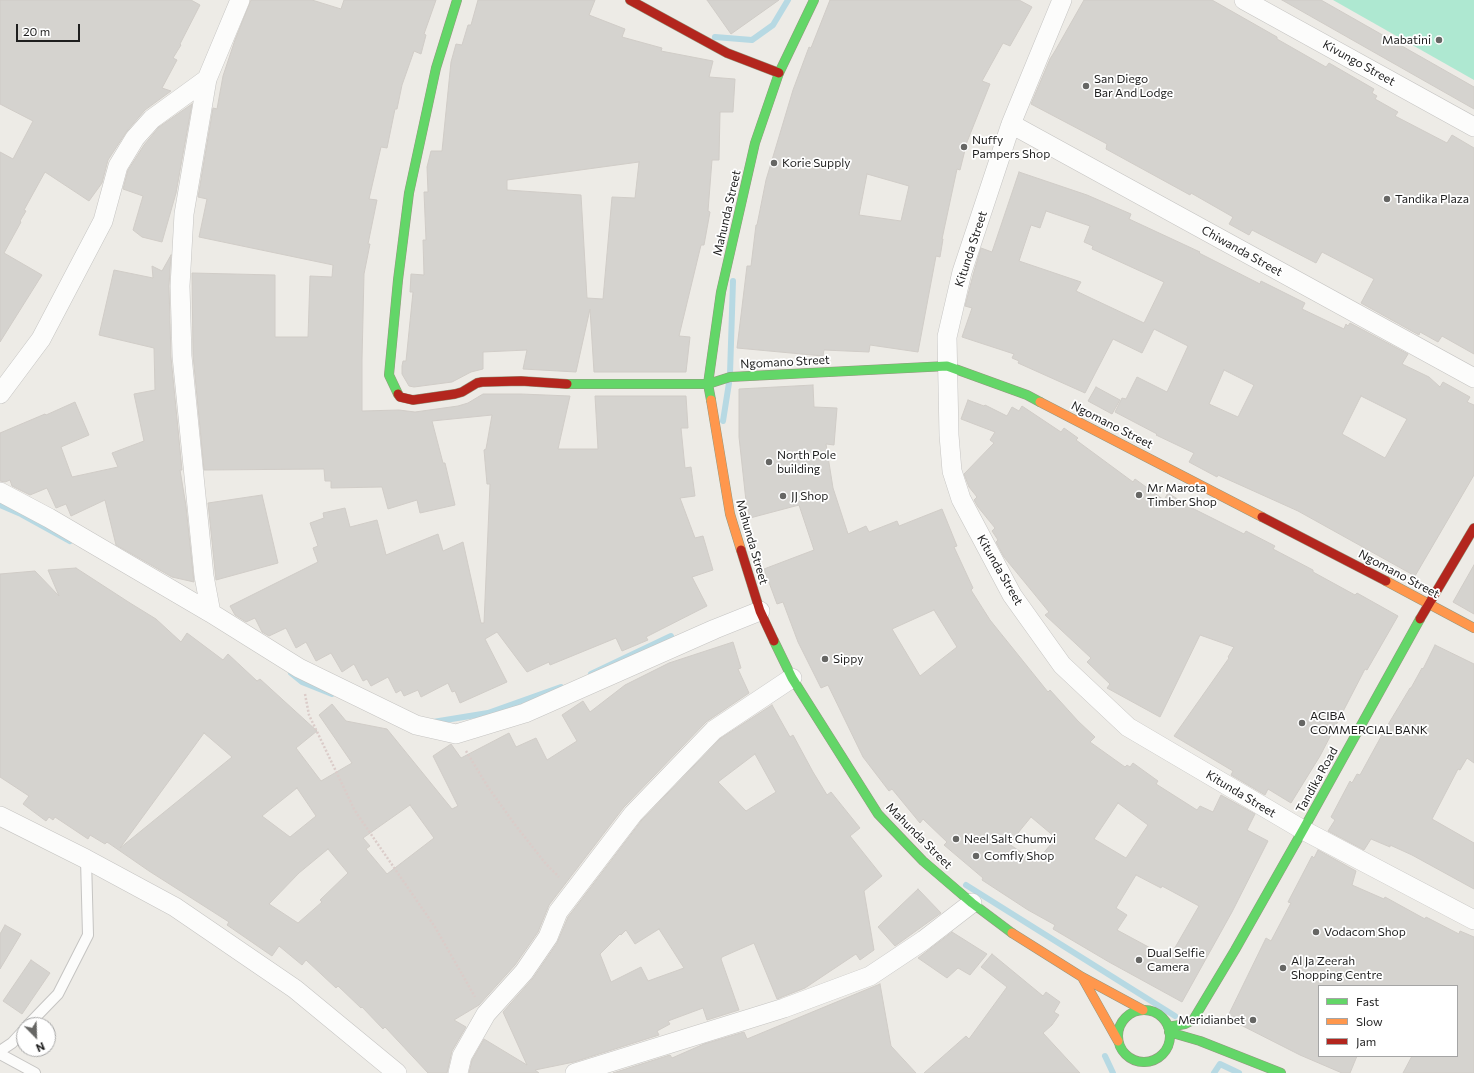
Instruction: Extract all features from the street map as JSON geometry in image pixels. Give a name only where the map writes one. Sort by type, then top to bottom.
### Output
[{"type":"street","points":[[211,613],[204,576],[182,356],[180,286],[184,214],[207,79],[240,0]]},
{"type":"street","name":"Ngomano Street","points":[[457,0],[436,68],[409,193],[398,280],[389,375],[400,397],[413,400],[455,394],[482,382],[521,381],[573,384],[708,384],[730,377],[947,366],[1028,394],[1429,603],[1474,628]]},
{"type":"street","points":[[630,0],[726,53],[779,73]]},
{"type":"street","name":"Mahunda Street","points":[[814,0],[779,73],[755,143],[721,292],[708,384],[730,514],[760,611],[792,678],[878,814],[923,861],[972,903],[1014,934],[1082,977],[1143,1010]]},
{"type":"street","name":"Kitunda Street","points":[[1062,0],[1011,124],[962,272],[947,337],[949,436],[952,471],[961,499],[1012,595],[1062,665],[1128,726],[1303,830],[1474,920]]},
{"type":"street","name":"Kivungo Street","points":[[1244,0],[1474,127]]},
{"type":"street","points":[[0,394],[41,339],[103,221],[118,166],[135,138],[152,119],[207,79]]},
{"type":"street","name":"Chiwanda Street","points":[[1011,124],[1474,378]]},
{"type":"street","points":[[0,492],[49,518],[211,613],[299,668],[416,725],[456,734],[525,713],[715,629],[760,611]]},
{"type":"street","name":"Tandika Road","points":[[1169,1030],[1193,1020],[1235,950],[1303,830],[1429,603],[1474,528]]},
{"type":"street","points":[[458,1073],[462,1056],[486,1014],[524,972],[548,937],[558,912],[633,814],[714,730],[792,678]]},
{"type":"street","points":[[0,816],[86,859],[175,907],[295,989],[397,1073]]},
{"type":"street","points":[[575,1073],[784,1008],[870,976],[924,940],[972,903]]},
{"type":"street","points":[[1082,977],[1122,1050],[1130,1058],[1151,1064],[1167,1048],[1170,1038],[1169,1030],[1163,1018],[1154,1012],[1143,1010],[1132,1013],[1124,1020],[1119,1030],[1118,1041]]},
{"type":"street","points":[[1169,1030],[1282,1073]]},
{"type":"lane","points":[[36,1017],[58,994],[88,935],[86,859]]},
{"type":"lane","points":[[0,1051],[16,1039]]},
{"type":"lane","points":[[0,1054],[35,1073]]},
{"type":"path","points":[[299,668],[309,716],[355,811],[435,928],[486,1014]]},
{"type":"path","points":[[456,734],[488,787],[516,826],[546,864],[573,892]]},
{"type":"green space","name":"Mabatini","points":[[1333,0],[1474,0],[1474,80]]},
{"type":"building","points":[[0,0],[191,0],[200,5],[180,44],[181,45],[173,58],[177,60],[162,88],[171,91],[145,110],[127,131],[108,160],[102,183],[89,201],[45,172],[24,210],[26,211],[20,221],[21,222],[4,253],[42,275],[0,342],[0,152],[13,159],[33,121],[0,104]]},
{"type":"building","points":[[251,0],[312,0],[341,9],[344,0],[436,0],[424,34],[426,35],[421,54],[414,51],[402,85],[397,109],[395,109],[387,148],[381,147],[369,199],[377,200],[368,244],[370,244],[364,274],[362,411],[399,410],[415,412],[458,406],[468,403],[483,394],[570,396],[558,449],[598,449],[595,396],[686,396],[688,428],[681,428],[685,468],[691,467],[695,496],[680,498],[695,538],[703,536],[713,570],[692,577],[707,606],[646,637],[648,640],[622,651],[616,638],[550,665],[549,662],[527,672],[497,632],[485,639],[507,682],[460,703],[455,691],[452,692],[448,683],[421,697],[418,690],[404,696],[401,690],[396,693],[388,677],[371,686],[367,679],[363,681],[354,664],[342,672],[331,653],[316,661],[306,642],[296,648],[286,628],[269,636],[262,632],[255,618],[246,622],[235,615],[230,606],[318,562],[313,548],[318,546],[310,523],[324,518],[323,513],[345,508],[350,527],[377,520],[386,555],[438,534],[443,551],[463,542],[481,623],[484,623],[490,484],[487,484],[484,450],[486,449],[492,415],[432,421],[443,463],[445,463],[455,505],[420,513],[417,500],[388,509],[382,487],[331,488],[331,481],[325,481],[324,469],[204,470],[193,355],[192,273],[275,275],[275,337],[308,337],[310,276],[332,277],[333,265],[199,237],[207,199],[198,197],[213,108],[217,109],[223,76]]},
{"type":"building","points":[[478,0],[595,0],[589,15],[625,29],[622,37],[662,48],[661,51],[713,61],[709,77],[735,79],[733,112],[720,112],[719,160],[712,160],[708,211],[710,212],[704,245],[701,245],[679,336],[690,337],[686,372],[594,372],[590,309],[576,372],[523,369],[527,350],[483,352],[483,369],[471,372],[452,382],[414,387],[409,386],[402,374],[402,366],[403,361],[406,361],[413,292],[410,292],[411,274],[424,275],[423,240],[426,240],[424,192],[428,192],[427,167],[431,151],[442,151],[451,62],[456,44],[462,45],[468,25],[471,25]],"holes":[[[639,162],[635,198],[612,197],[603,299],[587,298],[581,195],[507,190],[507,180]]]},
{"type":"building","points":[[707,0],[779,0],[731,34]]},
{"type":"building","points":[[830,0],[1019,0],[1032,7],[1010,46],[1003,43],[982,81],[990,84],[967,142],[960,170],[957,169],[942,239],[940,257],[936,256],[918,352],[870,345],[869,352],[824,350],[823,356],[737,348],[747,266],[751,266],[756,225],[766,180],[793,90],[809,47],[811,48]],"holes":[[[867,174],[909,186],[901,221],[859,215]]]},
{"type":"building","points":[[1084,0],[1212,0],[1326,67],[1329,63],[1374,89],[1372,93],[1377,96],[1375,99],[1398,112],[1395,116],[1447,143],[1452,135],[1474,148],[1474,354],[1442,336],[1438,342],[1420,332],[1419,335],[1361,303],[1374,279],[1322,252],[1316,263],[1252,230],[1249,235],[1229,224],[1233,217],[1191,193],[1190,195],[1106,149],[1107,144],[1031,104],[1050,59]]},
{"type":"building","points":[[1282,0],[1321,0],[1474,87],[1474,109]]},
{"type":"building","points":[[192,104],[176,193],[162,242],[142,237],[133,230],[143,196],[123,189],[128,170],[144,145],[159,127]]},
{"type":"building","points":[[1019,172],[1087,195],[1131,214],[1129,219],[1200,252],[1199,253],[1260,284],[1261,281],[1305,303],[1302,309],[1344,329],[1346,324],[1348,326],[1350,323],[1408,354],[1402,364],[1429,377],[1440,387],[1443,382],[1470,397],[1467,402],[1474,405],[1474,475],[1415,576],[1298,511],[1218,475],[1217,477],[1189,462],[1194,453],[1156,435],[1157,434],[1115,412],[1122,398],[1126,399],[1137,377],[1167,392],[1188,346],[1154,329],[1142,353],[1113,339],[1085,393],[1018,363],[1019,361],[1012,358],[1014,354],[962,337],[972,308],[965,306],[981,248],[992,252]],"holes":[[[1046,211],[1090,226],[1084,242],[1093,246],[1092,249],[1164,282],[1144,323],[1076,291],[1081,282],[1019,261],[1031,225],[1040,228]],[[1224,370],[1254,385],[1238,417],[1209,404]],[[1361,396],[1407,419],[1385,458],[1342,434]]]},
{"type":"building","points":[[171,255],[169,286],[171,357],[182,470],[180,470],[186,506],[194,582],[172,577],[116,545],[105,500],[71,516],[66,504],[56,508],[47,488],[30,495],[12,486],[10,480],[5,482],[0,481],[0,433],[75,402],[89,435],[61,447],[72,477],[118,467],[112,453],[144,441],[134,394],[155,390],[154,348],[99,335],[114,270],[153,278],[152,266],[162,271]]},
{"type":"building","points":[[813,385],[814,407],[837,408],[834,445],[826,444],[833,488],[848,534],[866,526],[869,532],[897,521],[899,526],[942,509],[957,546],[954,547],[973,588],[971,590],[990,620],[1048,692],[1050,690],[1078,721],[1095,737],[1090,742],[1125,767],[1127,765],[1130,767],[1133,763],[1158,781],[1156,784],[1197,810],[1200,806],[1213,812],[1221,795],[1255,814],[1247,830],[1268,841],[1232,912],[1182,1002],[1053,929],[1055,925],[1028,910],[982,880],[983,878],[944,845],[947,842],[923,819],[920,823],[892,789],[889,791],[863,757],[828,685],[821,688],[798,642],[783,602],[777,604],[764,569],[814,550],[799,505],[750,518],[746,501],[739,437],[739,389]],"holes":[[[934,610],[957,647],[920,676],[892,629]],[[1118,803],[1148,825],[1126,858],[1094,839]],[[1031,817],[1056,838],[1036,862],[1009,844]],[[1136,875],[1161,888],[1162,886],[1199,906],[1169,958],[1117,930],[1127,915],[1116,908]]]},
{"type":"building","points":[[1096,387],[1120,400],[1112,414],[1088,401]]},
{"type":"building","points":[[968,400],[984,406],[985,405],[1007,416],[1012,407],[1019,411],[1022,406],[1061,432],[1064,428],[1078,438],[1076,440],[1133,482],[1135,479],[1164,500],[1168,493],[1192,508],[1244,534],[1246,531],[1275,546],[1273,549],[1313,570],[1313,572],[1355,595],[1357,593],[1398,616],[1367,670],[1365,669],[1320,756],[1291,803],[1268,789],[1265,795],[1231,775],[1233,771],[1174,736],[1229,658],[1228,657],[1234,647],[1200,635],[1160,717],[1107,688],[1110,684],[1087,662],[1091,658],[1045,615],[1049,612],[1004,557],[996,542],[998,540],[992,531],[995,528],[978,507],[974,500],[977,497],[969,487],[964,474],[994,443],[990,440],[995,432],[961,419]]},
{"type":"building","points":[[262,495],[278,563],[216,580],[208,503]]},
{"type":"building","points":[[1474,565],[1474,614],[1453,602]]},
{"type":"building","points":[[76,568],[156,619],[181,642],[187,633],[223,660],[228,654],[257,681],[260,679],[317,731],[296,748],[321,781],[352,763],[319,715],[332,704],[346,721],[387,729],[452,809],[458,806],[433,756],[451,744],[461,758],[509,733],[516,747],[536,738],[547,760],[577,741],[562,715],[583,701],[590,712],[625,685],[669,663],[733,642],[741,668],[738,669],[749,693],[706,722],[624,807],[549,905],[538,932],[515,965],[479,1005],[454,1020],[466,1027],[452,1051],[447,1073],[428,1073],[385,1027],[383,1029],[362,1007],[361,1008],[338,986],[336,988],[306,960],[302,965],[279,946],[272,956],[227,925],[229,922],[149,871],[107,842],[105,844],[90,835],[88,839],[55,817],[53,820],[49,817],[46,821],[23,804],[29,796],[0,777],[0,574],[35,571],[59,596],[48,570]],"holes":[[[204,733],[232,757],[120,848]],[[297,788],[316,816],[290,837],[262,816]],[[410,805],[434,838],[387,874],[366,849],[370,846],[363,838]],[[328,849],[348,873],[320,900],[322,902],[298,923],[269,904],[299,873]]]},
{"type":"building","points":[[1435,645],[1474,664],[1474,763],[1467,758],[1460,770],[1458,769],[1432,819],[1474,843],[1474,889],[1412,855],[1390,845],[1390,847],[1371,839],[1364,850],[1328,831],[1335,820],[1331,817],[1350,781],[1352,783],[1357,774],[1360,775],[1383,733],[1422,668],[1423,669]]},
{"type":"building","points":[[772,705],[790,737],[793,735],[827,795],[831,792],[860,828],[850,836],[882,876],[864,891],[874,950],[860,960],[856,954],[805,988],[777,999],[754,943],[722,957],[721,959],[739,1010],[707,1020],[703,1008],[668,1021],[670,1024],[657,1031],[659,1035],[574,1062],[535,1070],[539,1073],[469,1073],[472,1060],[484,1039],[527,1065],[503,1012],[533,978],[557,943],[568,917],[641,821],[721,738]],"holes":[[[755,754],[776,792],[746,811],[718,782]],[[659,929],[684,968],[648,981],[641,967],[611,982],[600,954],[626,930],[635,944]]]},
{"type":"building","points":[[1318,850],[1356,871],[1352,885],[1384,899],[1385,897],[1425,919],[1426,917],[1459,934],[1460,931],[1474,937],[1474,1073],[1403,1073],[1411,1057],[1458,1057],[1458,985],[1318,985],[1318,1057],[1357,1057],[1350,1073],[1342,1073],[1300,1055],[1227,1018],[1266,938],[1271,941],[1291,903],[1288,902],[1312,856],[1314,858]]},
{"type":"building","points":[[918,889],[941,913],[895,946],[878,927]]},
{"type":"building","points":[[5,925],[21,934],[0,969],[0,934]]},
{"type":"building","points":[[952,932],[987,954],[970,975],[958,968],[947,978],[918,958]]},
{"type":"building","points":[[992,954],[1043,996],[1046,992],[1060,1002],[1054,1012],[1059,1015],[1052,1025],[1043,1033],[1080,1073],[924,1073],[966,1036],[969,1039],[1007,987],[981,967]]},
{"type":"building","points":[[31,960],[50,973],[22,1014],[3,1001]]},
{"type":"building","points":[[880,984],[891,1046],[916,1073],[613,1073],[670,1055],[672,1058],[704,1044],[744,1032],[747,1039]]},
{"type":"waterway","points":[[715,37],[752,40],[773,25],[788,0]]},
{"type":"waterway","points":[[730,374],[733,281]]},
{"type":"waterway","points":[[723,421],[729,383]]},
{"type":"waterway","points":[[0,505],[21,514],[70,541]]},
{"type":"waterway","points":[[591,674],[671,636]]},
{"type":"waterway","points":[[291,673],[302,682],[332,694]]},
{"type":"waterway","points":[[433,722],[488,713],[561,687]]},
{"type":"waterway","points":[[966,885],[1175,1016]]},
{"type":"waterway","points":[[1105,1056],[1113,1073]]},
{"type":"waterway","points":[[1214,1073],[1220,1064],[1239,1073]]},
{"type":"traffic: fast","points":[[398,394],[389,375],[398,280],[409,193],[436,68],[457,0]]},
{"type":"traffic: fast","points":[[711,400],[708,384],[721,292],[755,143],[779,73],[814,0]]},
{"type":"traffic: fast","points":[[567,384],[708,384],[730,377],[947,366],[1027,395],[1040,402]]},
{"type":"traffic: fast","points":[[1168,1027],[1185,1024],[1193,1020],[1235,950],[1303,830],[1420,619]]},
{"type":"traffic: fast","points":[[774,641],[792,678],[878,814],[923,861],[972,903],[1012,933]]},
{"type":"traffic: fast","points":[[1144,1010],[1154,1012],[1162,1018],[1168,1026],[1170,1036],[1168,1046],[1162,1054],[1154,1060],[1144,1062],[1134,1060],[1126,1054],[1120,1046],[1118,1036],[1120,1026],[1126,1018],[1134,1012],[1144,1010]]},
{"type":"traffic: fast","points":[[1169,1032],[1200,1041],[1281,1073]]},
{"type":"traffic: slow","points":[[711,400],[730,514],[741,550]]},
{"type":"traffic: slow","points":[[1040,402],[1262,517]]},
{"type":"traffic: slow","points":[[1386,581],[1474,628]]},
{"type":"traffic: slow","points":[[1012,933],[1082,977],[1143,1010]]},
{"type":"traffic: slow","points":[[1082,977],[1118,1041]]},
{"type":"traffic: jam","points":[[630,0],[727,53],[779,73]]},
{"type":"traffic: jam","points":[[398,394],[400,397],[413,400],[455,394],[482,382],[521,381],[567,384]]},
{"type":"traffic: jam","points":[[1262,517],[1386,581]]},
{"type":"traffic: jam","points":[[1420,619],[1474,528]]},
{"type":"traffic: jam","points":[[741,550],[760,611],[774,641]]},
{"type":"place","name":"Mabatini","points":[[1439,40]]},
{"type":"place","name":"San Diego Bar And Lodge","points":[[1086,86]]},
{"type":"place","name":"Nuffy Pampers Shop","points":[[964,147]]},
{"type":"place","name":"Korie Supply","points":[[774,163]]},
{"type":"place","name":"Tandika Plaza","points":[[1387,199]]},
{"type":"place","name":"North Pole building","points":[[769,462]]},
{"type":"place","name":"Mr Marota Timber Shop","points":[[1139,495]]},
{"type":"place","name":"JJ Shop","points":[[783,496]]},
{"type":"place","name":"Sippy","points":[[825,659]]},
{"type":"place","name":"ACIBA COMMERCIAL BANK","points":[[1302,723]]},
{"type":"place","name":"Neel Salt Chumvi","points":[[956,839]]},
{"type":"place","name":"Comfly Shop","points":[[976,856]]},
{"type":"place","name":"Vodacom Shop","points":[[1316,932]]},
{"type":"place","name":"Dual Selfie Camera","points":[[1139,960]]},
{"type":"place","name":"Al Ja Zeerah Shopping Centre","points":[[1283,968]]},
{"type":"place","name":"Meridianbet","points":[[1253,1020]]}]
